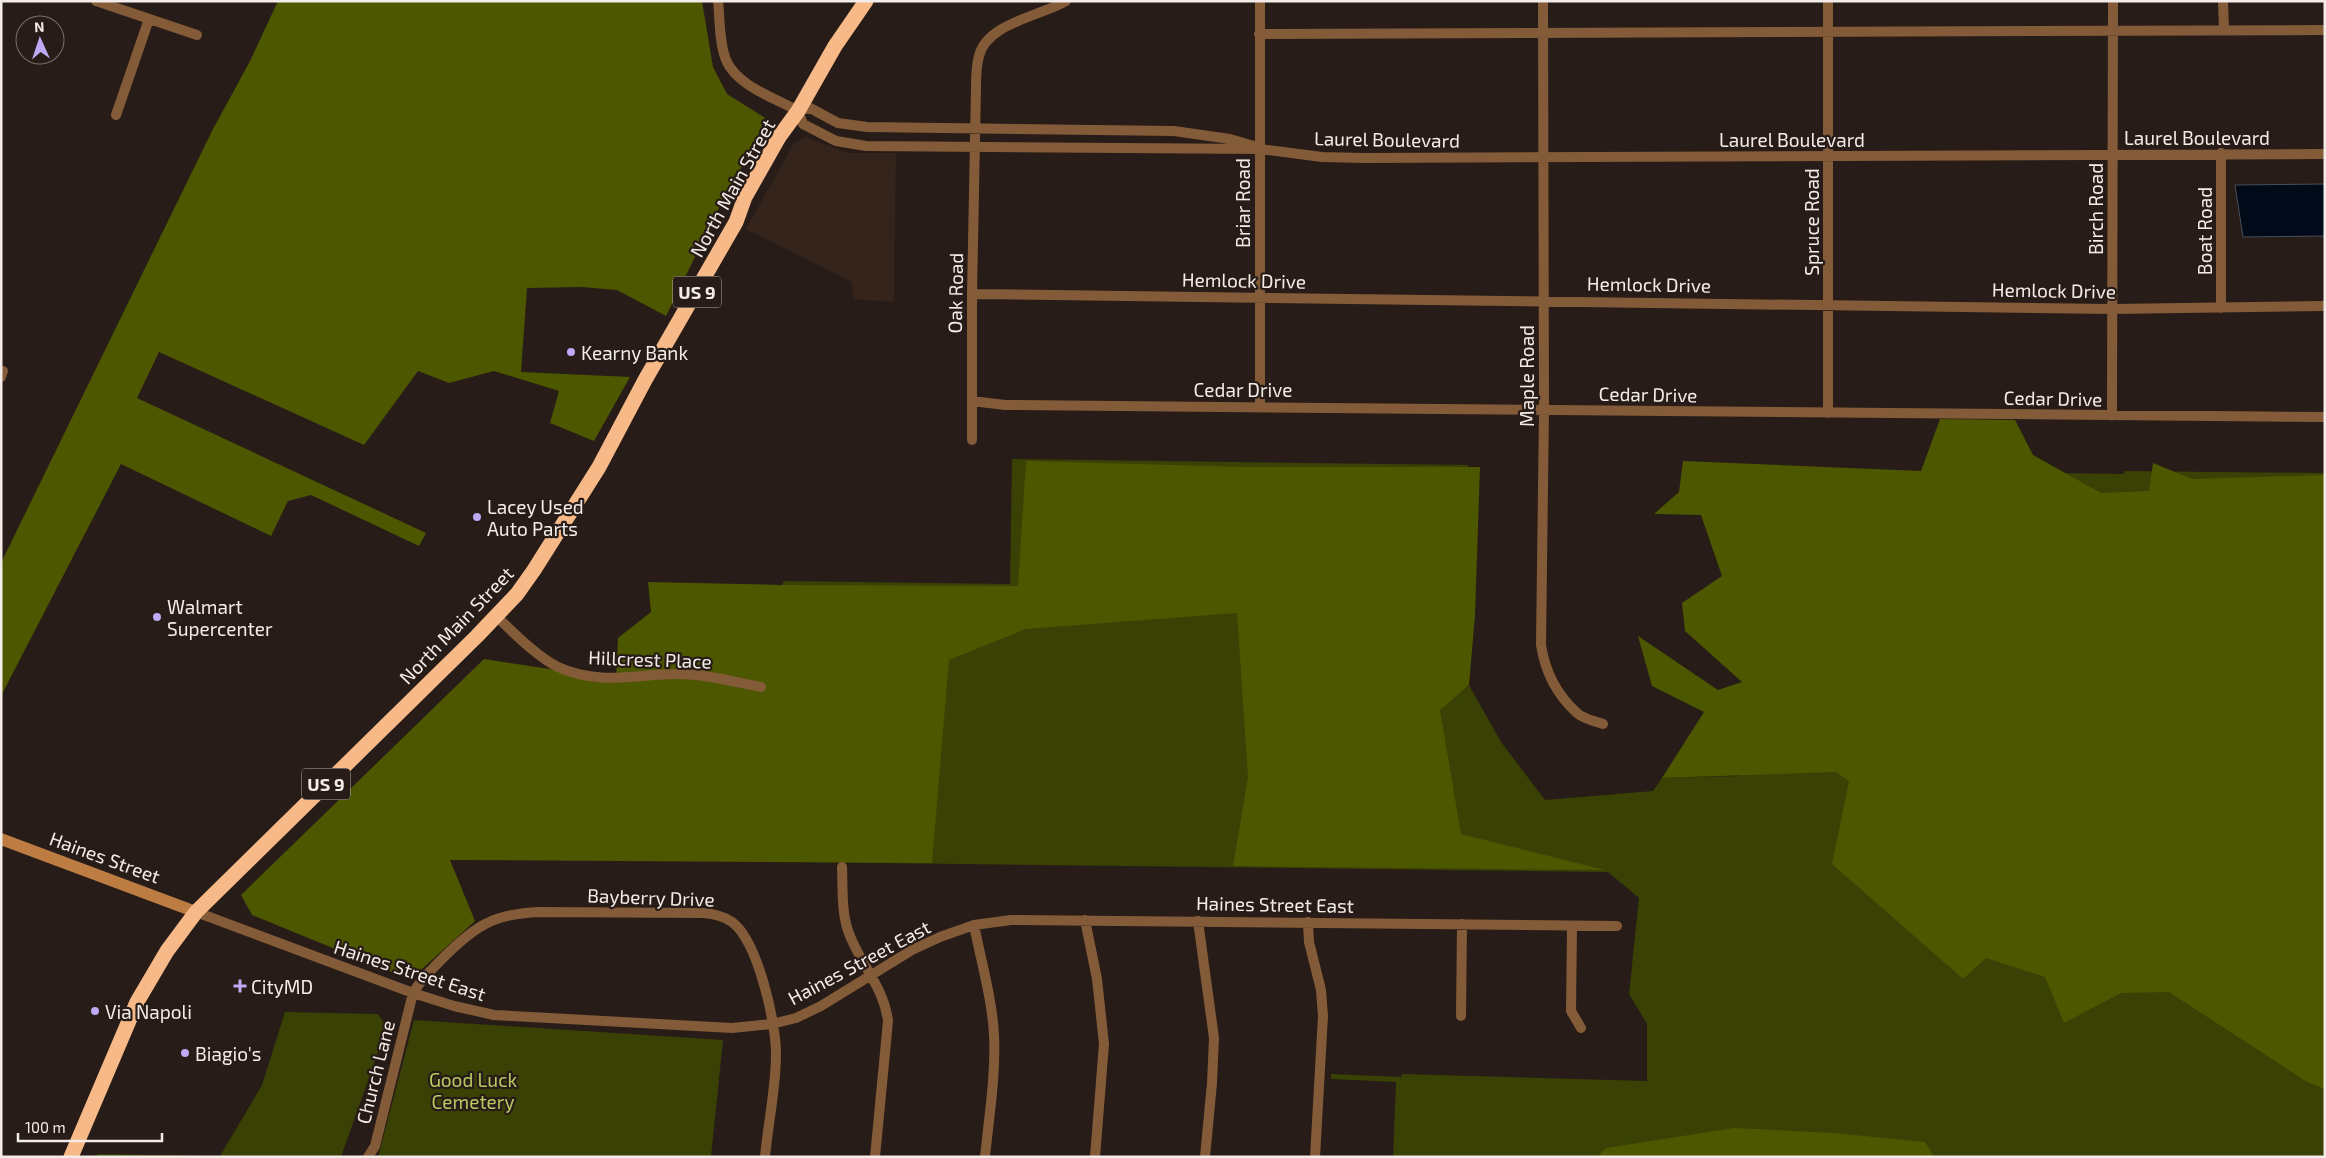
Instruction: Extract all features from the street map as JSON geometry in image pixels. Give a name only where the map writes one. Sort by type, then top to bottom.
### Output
[{"type":"highway","name":"North Main Street","points":[[70,1157],[137,1002],[166,951],[196,912],[496,616],[534,570],[600,467],[645,380],[736,222],[745,197],[779,137],[798,111],[834,46],[866,1]]},
{"type":"street","points":[[96,1],[196,35]]},
{"type":"street","name":"Laurel Boulevard","points":[[718,1],[724,51],[730,68],[748,84],[798,111],[810,108],[838,123],[849,126],[1191,132],[1230,138],[1260,149]]},
{"type":"street","name":"Oak Road","points":[[972,440],[972,294],[976,72],[979,54],[997,33],[1010,25],[1053,9],[1066,1]]},
{"type":"street","name":"Briar Road","points":[[1260,1],[1260,406]]},
{"type":"street","name":"Maple Road","points":[[1543,1],[1544,410],[1541,645],[1544,662],[1553,683],[1578,714],[1603,724]]},
{"type":"street","name":"Spruce Road","points":[[1828,1],[1828,413]]},
{"type":"street","name":"Birch Road","points":[[2112,416],[2113,1]]},
{"type":"street","points":[[2223,1],[2224,30]]},
{"type":"street","points":[[116,115],[149,19]]},
{"type":"street","points":[[1260,34],[2325,30]]},
{"type":"street","name":"Laurel Boulevard","points":[[798,111],[802,124],[836,141],[866,146],[1260,149],[1322,157],[1356,158],[2325,154]]},
{"type":"street","points":[[909,145],[910,127]]},
{"type":"street","name":"Boat Road","points":[[2221,153],[2221,308]]},
{"type":"street","name":"Hemlock Drive","points":[[972,294],[1543,300],[2112,309],[2325,306]]},
{"type":"street","name":"Cedar Drive","points":[[972,401],[1006,405],[2325,417]]},
{"type":"street","name":"Hillcrest Place","points":[[496,616],[557,666],[581,675],[624,679],[679,674],[716,678],[761,687]]},
{"type":"street","name":"Haines Street","points":[[1,839],[196,912]]},
{"type":"street","points":[[842,867],[843,910],[849,934],[880,990],[886,1006],[888,1020],[875,1157]]},
{"type":"street","name":"Haines Street East","points":[[196,912],[413,993],[454,1006],[494,1015],[732,1028],[772,1024],[796,1018],[820,1006],[912,950],[940,937],[974,925],[1011,920],[1617,926]]},
{"type":"street","name":"Bayberry Drive","points":[[413,993],[422,979],[466,935],[499,918],[519,913],[710,914],[734,923],[746,940],[767,991],[776,1054],[765,1157]]},
{"type":"street","points":[[1085,920],[1097,979],[1104,1044],[1095,1157]]},
{"type":"street","points":[[1198,921],[1214,1038],[1212,1083],[1204,1157]]},
{"type":"street","points":[[1308,922],[1309,942],[1321,990],[1323,1016],[1315,1157]]},
{"type":"street","points":[[1461,1016],[1462,924]]},
{"type":"street","points":[[974,925],[990,1003],[994,1035],[994,1073],[985,1157]]},
{"type":"street","points":[[1572,926],[1571,1011],[1581,1028]]},
{"type":"street","name":"Church Lane","points":[[368,1157],[375,1146],[413,993]]},
{"type":"shaded area","points":[[806,137],[848,153],[896,153],[894,302],[853,299],[852,282],[746,229],[794,143]]},
{"type":"green space","points":[[278,1],[702,1],[713,67],[727,94],[765,118],[756,141],[721,204],[666,316],[617,290],[582,287],[527,288],[521,372],[630,377],[594,441],[550,423],[559,391],[494,371],[449,383],[418,371],[364,445],[159,352],[137,398],[426,533],[419,546],[311,495],[288,501],[271,536],[121,464],[1,696],[1,563],[212,131],[250,61]]},
{"type":"green space","points":[[1940,419],[2015,420],[2033,455],[2101,493],[2149,491],[2153,463],[2192,479],[2325,475],[2325,1089],[2307,1082],[2169,992],[2121,993],[2064,1023],[2045,977],[1986,958],[1963,979],[1832,864],[1849,781],[1836,772],[1662,778],[1704,712],[1652,686],[1638,636],[1718,690],[1742,682],[1685,631],[1682,603],[1722,576],[1701,515],[1654,514],[1679,492],[1683,461],[1921,471]]},
{"type":"green space","points":[[1012,459],[1468,465],[1465,689],[1469,685],[1501,742],[1545,800],[1653,791],[1662,778],[1739,776],[1829,470],[2124,474],[2125,471],[2325,473],[2325,1157],[1393,1157],[1396,1082],[1331,1079],[1331,1074],[1401,1077],[1402,1074],[1647,1081],[1647,1024],[1629,994],[1639,898],[1608,872],[562,859],[766,615],[784,581],[1010,584]]},
{"type":"green space","points":[[1026,461],[1246,467],[1480,467],[1475,615],[1469,685],[1440,710],[1461,834],[1605,870],[1233,866],[1248,777],[1237,613],[1026,629],[949,660],[932,863],[450,860],[475,921],[413,977],[401,976],[252,915],[241,895],[484,659],[616,679],[618,638],[651,612],[648,582],[781,585],[1018,586]]},
{"type":"green space","points":[[285,1012],[378,1014],[387,1027],[341,1157],[96,1157],[98,1154],[220,1156],[262,1085]]},
{"type":"green space","name":"Good Luck Cemetery","points":[[414,1020],[723,1040],[711,1157],[378,1157]]},
{"type":"green space","points":[[1734,1128],[1833,1133],[1925,1142],[1934,1157],[1597,1157],[1606,1148]]},
{"type":"water","points":[[2325,184],[2325,236],[2243,237],[2235,185]]},
{"type":"place","name":"Kearny Bank","points":[[571,352]]},
{"type":"place","name":"Lacey Used Auto Parts","points":[[477,517]]},
{"type":"place","name":"Walmart Supercenter","points":[[157,617]]},
{"type":"place","name":"CityMD","points":[[240,986]]},
{"type":"place","name":"Via Napoli","points":[[95,1011]]},
{"type":"place","name":"Biagio's","points":[[185,1053]]}]
